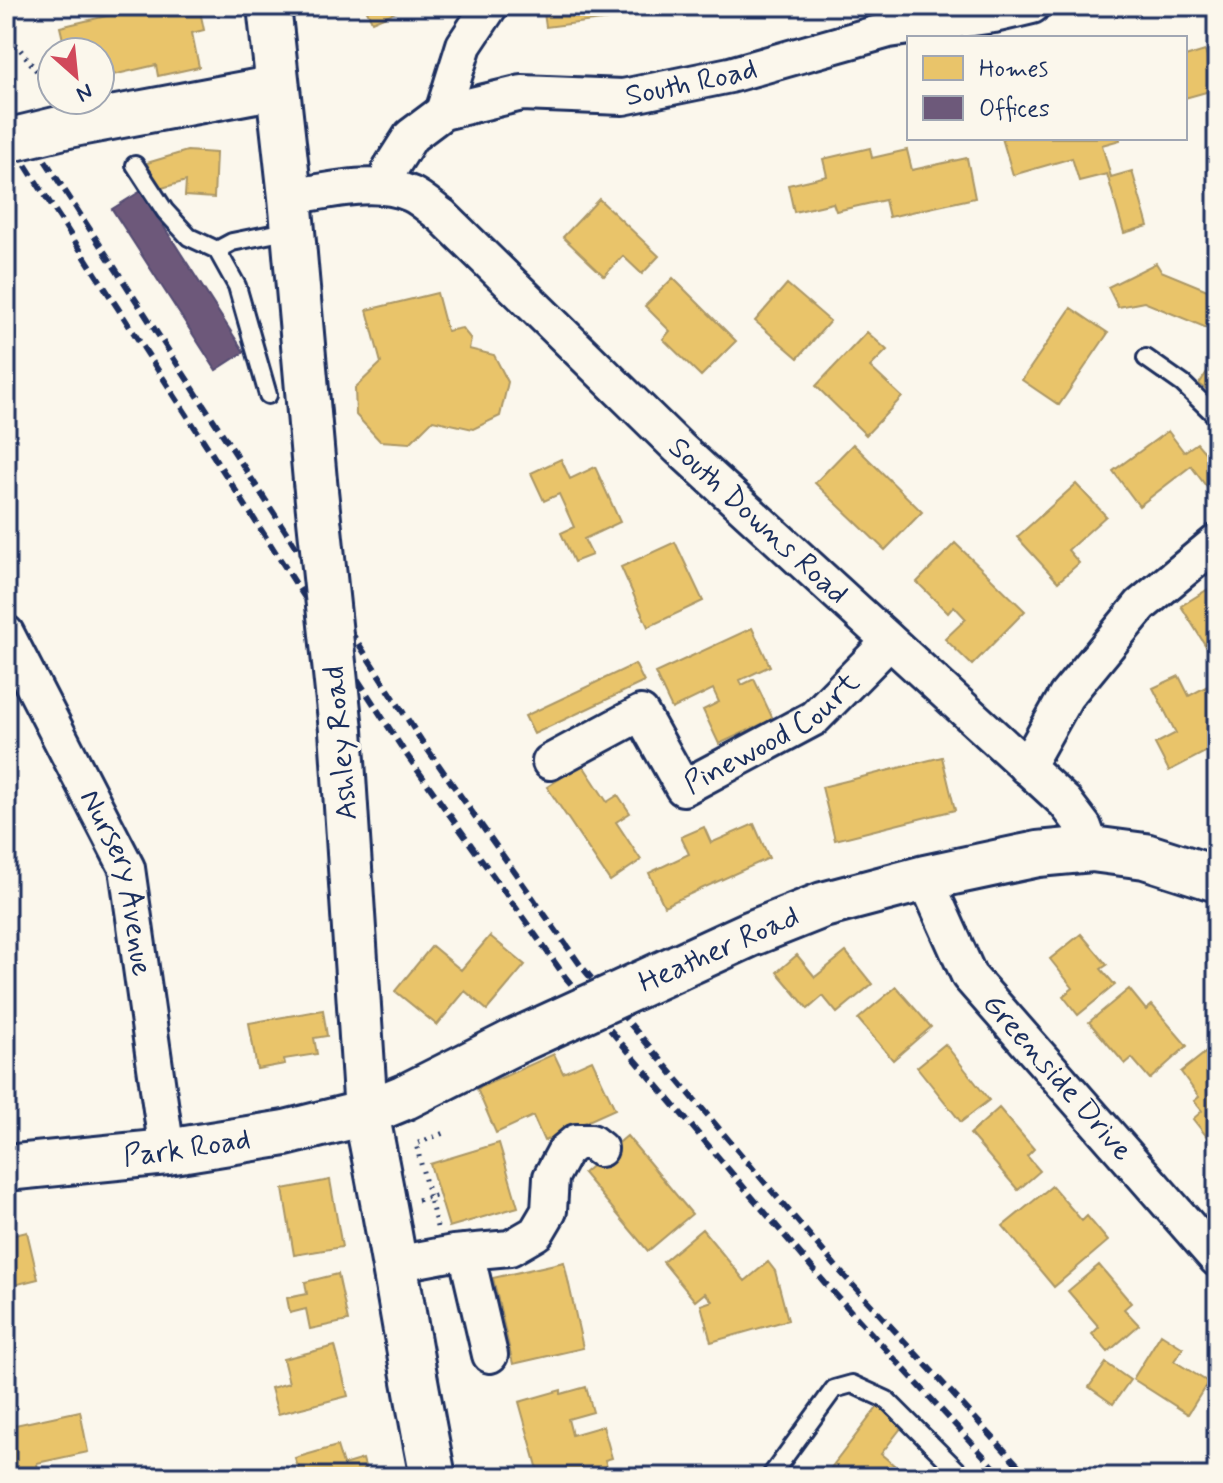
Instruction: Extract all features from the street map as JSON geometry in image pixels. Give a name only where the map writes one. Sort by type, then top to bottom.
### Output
[{"type":"main road","name":"Heather Road","points":[[366,1113],[750,934],[823,905],[925,878],[1038,854],[1092,849]]},
{"type":"main road","points":[[1092,849],[1145,856],[1217,879]]},
{"type":"main road","name":"Park Road","points":[[6,1168],[167,1152],[285,1133],[366,1113]]},
{"type":"main road","name":"Ashley Road","points":[[366,1113],[433,1477]]},
{"type":"street","name":"Ashley Road","points":[[269,6],[341,730],[366,1113]]},
{"type":"street","points":[[443,112],[464,45],[490,6]]},
{"type":"street","name":"South Road","points":[[389,186],[390,169],[411,136],[443,112],[522,93],[623,97],[730,75],[889,30],[994,15],[1032,6]]},
{"type":"street","points":[[116,103],[277,87]]},
{"type":"street","points":[[6,141],[48,116]]},
{"type":"street","points":[[292,214],[339,190],[389,186]]},
{"type":"street","name":"South Downs Road","points":[[389,186],[414,195],[442,216],[679,448],[888,643],[1065,802],[1084,827],[1092,849]]},
{"type":"street","points":[[1026,767],[1066,696],[1141,605],[1217,542]]},
{"type":"street","name":"Nursery Avenue","points":[[6,633],[127,868],[167,1152]]},
{"type":"street","name":"Pinewood Court","points":[[550,762],[641,713],[683,788],[814,718],[888,643]]},
{"type":"street","name":"Greenside Drive","points":[[925,878],[969,976],[1217,1259]]},
{"type":"street","points":[[395,1264],[456,1253],[510,1248],[536,1233],[549,1211],[551,1177],[565,1151],[576,1142],[591,1142],[600,1149]]},
{"type":"street","points":[[456,1253],[490,1355]]},
{"type":"lane","points":[[135,165],[165,211],[189,237],[217,250],[237,286],[268,395]]},
{"type":"lane","points":[[217,250],[292,214]]},
{"type":"lane","points":[[1146,358],[1183,384],[1217,417]]},
{"type":"lane","points":[[770,1477],[834,1389],[852,1384],[887,1400],[964,1477]]},
{"type":"path","points":[[6,31],[36,74]]},
{"type":"path","points":[[446,1132],[416,1144],[428,1197],[456,1253]]},
{"type":"building: Homes","points":[[118,6],[199,6],[204,30],[192,33],[199,67],[158,76],[156,65],[116,74],[116,36],[62,36],[60,27],[119,13]]},
{"type":"building: Homes","points":[[365,6],[404,6],[405,8],[372,22]]},
{"type":"building: Homes","points":[[543,6],[673,6],[673,11],[546,27]]},
{"type":"building: Homes","points":[[1205,51],[1217,89],[1187,97],[1187,56]]},
{"type":"building: Homes","points":[[1003,140],[1120,140],[1102,145],[1111,177],[1132,171],[1148,226],[1124,233],[1107,174],[1079,181],[1072,158],[1013,175]]},
{"type":"building: Homes","points":[[870,148],[872,158],[907,150],[912,170],[967,158],[975,198],[889,217],[885,200],[836,211],[833,203],[794,212],[788,185],[827,176],[823,159]]},
{"type":"building: Homes","points":[[187,151],[216,153],[214,198],[185,196],[186,181],[155,190],[147,163]]},
{"type":"building: Homes","points":[[599,199],[659,256],[642,274],[623,256],[604,276],[563,237]]},
{"type":"building: Homes","points":[[1156,263],[1161,271],[1217,294],[1217,303],[1207,328],[1144,302],[1118,307],[1108,287]]},
{"type":"building: Homes","points":[[673,278],[736,341],[701,376],[663,339],[670,331],[645,306]]},
{"type":"building: Homes","points":[[787,284],[830,321],[798,358],[755,321]]},
{"type":"building: Homes","points":[[437,293],[447,331],[462,328],[471,339],[469,349],[494,355],[508,382],[500,416],[473,429],[433,420],[410,443],[380,441],[356,415],[355,388],[381,363],[367,310]]},
{"type":"building: Homes","points":[[1071,308],[1108,333],[1059,405],[1022,380]]},
{"type":"building: Homes","points":[[867,332],[887,350],[870,367],[902,397],[866,435],[816,386]]},
{"type":"building: Homes","points":[[1217,357],[1217,396],[1199,384]]},
{"type":"building: Homes","points":[[1168,431],[1184,452],[1197,443],[1208,456],[1214,452],[1217,456],[1217,477],[1206,486],[1191,466],[1139,506],[1113,471]]},
{"type":"building: Homes","points":[[853,444],[922,512],[885,550],[815,483]]},
{"type":"building: Homes","points":[[561,459],[570,479],[595,467],[620,522],[584,539],[592,555],[574,562],[561,533],[574,527],[559,494],[544,501],[531,473]]},
{"type":"building: Homes","points":[[1076,484],[1106,516],[1068,550],[1079,563],[1058,582],[1017,537]]},
{"type":"building: Homes","points":[[675,542],[703,601],[648,627],[621,567]]},
{"type":"building: Homes","points":[[955,543],[1025,611],[972,665],[945,639],[966,619],[954,606],[948,613],[917,582]]},
{"type":"building: Homes","points":[[1210,588],[1217,600],[1217,664],[1181,606]]},
{"type":"building: Homes","points":[[752,628],[770,666],[740,680],[742,685],[754,679],[773,719],[719,744],[703,710],[719,702],[713,689],[672,709],[655,673]]},
{"type":"building: Homes","points":[[635,664],[644,682],[534,734],[525,716]]},
{"type":"building: Homes","points":[[1179,676],[1189,696],[1217,681],[1217,746],[1169,771],[1155,744],[1176,733],[1153,688]]},
{"type":"building: Homes","points":[[942,757],[955,810],[835,840],[822,787]]},
{"type":"building: Homes","points":[[582,764],[607,802],[618,795],[630,813],[616,822],[641,860],[610,881],[547,787]]},
{"type":"building: Homes","points":[[754,824],[769,858],[664,906],[649,873],[689,854],[681,837],[704,827],[711,843]]},
{"type":"building: Homes","points":[[1081,934],[1107,965],[1101,969],[1115,985],[1078,1015],[1063,996],[1073,988],[1050,959]]},
{"type":"building: Homes","points":[[490,936],[525,965],[487,1010],[465,991],[437,1025],[395,991],[432,946],[461,970]]},
{"type":"building: Homes","points":[[846,952],[872,984],[837,1013],[823,996],[808,1009],[777,972],[797,955],[815,977]]},
{"type":"building: Homes","points":[[896,987],[931,1027],[893,1060],[858,1019]]},
{"type":"building: Homes","points":[[1129,989],[1146,1010],[1152,1005],[1187,1046],[1150,1079],[1132,1058],[1125,1064],[1089,1022]]},
{"type":"building: Homes","points":[[323,1010],[327,1036],[314,1038],[317,1054],[284,1059],[285,1064],[257,1069],[249,1023]]},
{"type":"building: Homes","points":[[945,1044],[989,1100],[961,1122],[917,1067]]},
{"type":"building: Homes","points":[[1210,1049],[1217,1058],[1217,1131],[1208,1138],[1193,1119],[1202,1111],[1194,1101],[1199,1097],[1181,1072]]},
{"type":"building: Homes","points":[[554,1054],[563,1073],[592,1060],[615,1109],[544,1141],[533,1116],[496,1133],[477,1089]]},
{"type":"building: Homes","points":[[999,1108],[1034,1149],[1027,1156],[1040,1171],[1018,1190],[970,1134]]},
{"type":"building: Homes","points":[[627,1136],[692,1214],[648,1251],[583,1173]]},
{"type":"building: Homes","points":[[499,1143],[518,1207],[449,1227],[430,1164]]},
{"type":"building: Homes","points":[[330,1180],[342,1247],[294,1255],[283,1189]]},
{"type":"building: Homes","points":[[1052,1186],[1082,1221],[1087,1216],[1108,1241],[1054,1287],[1003,1226]]},
{"type":"building: Homes","points":[[702,1229],[745,1281],[768,1262],[775,1271],[788,1320],[711,1342],[701,1305],[712,1301],[705,1293],[695,1301],[663,1262]]},
{"type":"building: Homes","points":[[27,1232],[38,1279],[6,1287],[6,1237]]},
{"type":"building: Homes","points":[[564,1262],[583,1348],[513,1364],[493,1278]]},
{"type":"building: Homes","points":[[1099,1265],[1131,1303],[1124,1309],[1139,1325],[1108,1352],[1092,1334],[1099,1327],[1068,1291]]},
{"type":"building: Homes","points":[[338,1274],[348,1321],[310,1329],[306,1309],[290,1313],[287,1298],[307,1294],[305,1282]]},
{"type":"building: Homes","points":[[1161,1334],[1183,1348],[1174,1361],[1208,1382],[1188,1414],[1133,1379]]},
{"type":"building: Homes","points":[[335,1346],[348,1396],[278,1414],[271,1388],[289,1383],[283,1359]]},
{"type":"building: Homes","points":[[1106,1363],[1130,1380],[1113,1404],[1089,1387]]},
{"type":"building: Homes","points":[[586,1387],[593,1412],[568,1419],[572,1435],[603,1426],[612,1458],[605,1460],[610,1477],[540,1477],[519,1402],[561,1390],[561,1394]]},
{"type":"building: Homes","points":[[880,1404],[905,1423],[881,1454],[908,1477],[824,1477]]},
{"type":"building: Homes","points":[[80,1411],[88,1452],[37,1463],[38,1469],[15,1474],[6,1427]]},
{"type":"building: Homes","points":[[337,1446],[343,1465],[363,1459],[368,1477],[317,1477],[316,1472],[301,1477],[295,1458]]},
{"type":"building: Offices","points":[[141,191],[244,352],[216,370],[112,209]]},
{"type":"railway","points":[[6,100],[421,740],[581,966],[839,1270],[1029,1477]]},
{"type":"railway","points":[[6,135],[404,751],[566,978],[825,1283],[1003,1477]]}]
